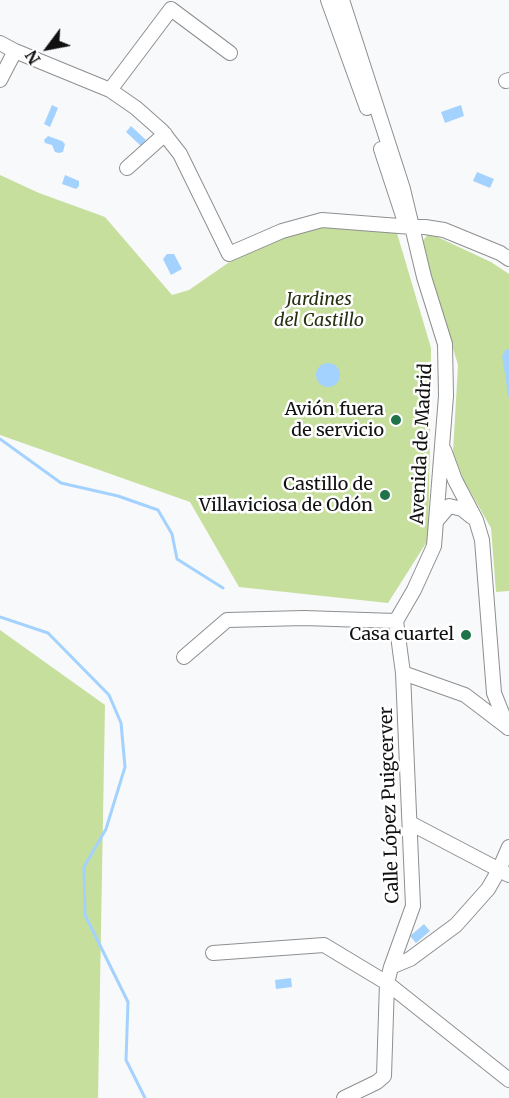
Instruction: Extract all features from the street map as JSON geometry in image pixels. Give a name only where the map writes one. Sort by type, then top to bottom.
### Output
[{"type":"street","name":"Avenida de Madrid","points":[[328,0],[378,138],[402,216],[411,227]]},
{"type":"street","name":"Avenida de Madrid","points":[[342,0],[403,189],[424,277],[444,344],[446,396],[438,519],[434,546],[414,590],[396,621]]},
{"type":"street","points":[[110,90],[171,9],[230,53]]},
{"type":"street","points":[[0,43],[110,90],[136,108],[165,134],[180,154],[229,254],[282,231],[322,220],[411,227],[425,226],[444,230],[500,253],[509,259]]},
{"type":"street","points":[[0,80],[15,51]]},
{"type":"street","points":[[127,168],[165,134]]},
{"type":"street","points":[[442,445],[455,480],[476,520],[482,540],[494,693],[508,728]]},
{"type":"street","points":[[438,519],[449,506],[462,509],[476,520]]},
{"type":"street","points":[[184,657],[227,620],[304,618],[396,621]]},
{"type":"street","name":"Calle López Puigcerver","points":[[344,1098],[377,1082],[384,1076],[387,983],[413,906],[403,673],[396,621]]},
{"type":"street","points":[[403,673],[465,695],[508,728]]},
{"type":"street","points":[[411,823],[504,872]]},
{"type":"street","points":[[391,967],[410,959],[456,925],[504,872],[509,847]]},
{"type":"street","points":[[213,953],[324,945],[387,983],[509,1080]]},
{"type":"green space","name":"Jardines del Castillo","points":[[0,175],[39,193],[105,217],[172,295],[189,290],[228,263],[278,236],[324,225],[394,223],[431,348],[430,442],[428,540],[388,603],[239,587],[190,502],[0,435]]},
{"type":"green space","points":[[429,233],[491,262],[509,274],[509,591],[496,592],[491,528],[464,481],[453,452],[458,365],[421,243]]},
{"type":"green space","points":[[0,630],[105,705],[98,1098],[0,1098]]},
{"type":"water","points":[[52,105],[58,108],[50,127],[44,124]]},
{"type":"water","points":[[461,105],[464,116],[445,123],[441,112]]},
{"type":"water","points":[[131,126],[146,140],[141,146],[126,132]]},
{"type":"water","points":[[48,136],[65,144],[63,152],[55,152],[52,145],[45,143],[44,140]]},
{"type":"water","points":[[477,172],[494,179],[490,188],[473,181]]},
{"type":"water","points":[[65,175],[79,181],[76,189],[62,184]]},
{"type":"water","points":[[167,254],[174,254],[182,269],[171,275],[163,259]]},
{"type":"water","points":[[509,349],[509,400],[502,356],[505,350]]},
{"type":"water","points":[[328,363],[333,364],[339,370],[339,380],[333,386],[328,387],[323,386],[317,380],[316,375],[317,370],[323,364]]},
{"type":"water","points":[[424,924],[430,931],[416,943],[410,936]]},
{"type":"water","points":[[291,978],[292,987],[276,989],[275,980]]},
{"type":"waterway","points":[[0,439],[61,483],[118,496],[158,510],[172,534],[177,559],[223,588]]},
{"type":"waterway","points":[[0,617],[48,633],[109,695],[121,723],[125,767],[106,829],[84,867],[85,915],[128,1002],[126,1060],[145,1098]]},
{"type":"place","name":"Avión fuera de servicio","points":[[396,420]]},
{"type":"place","name":"Castillo de Villaviciosa de Odón","points":[[385,495]]},
{"type":"place","name":"Casa cuartel","points":[[466,635]]}]
